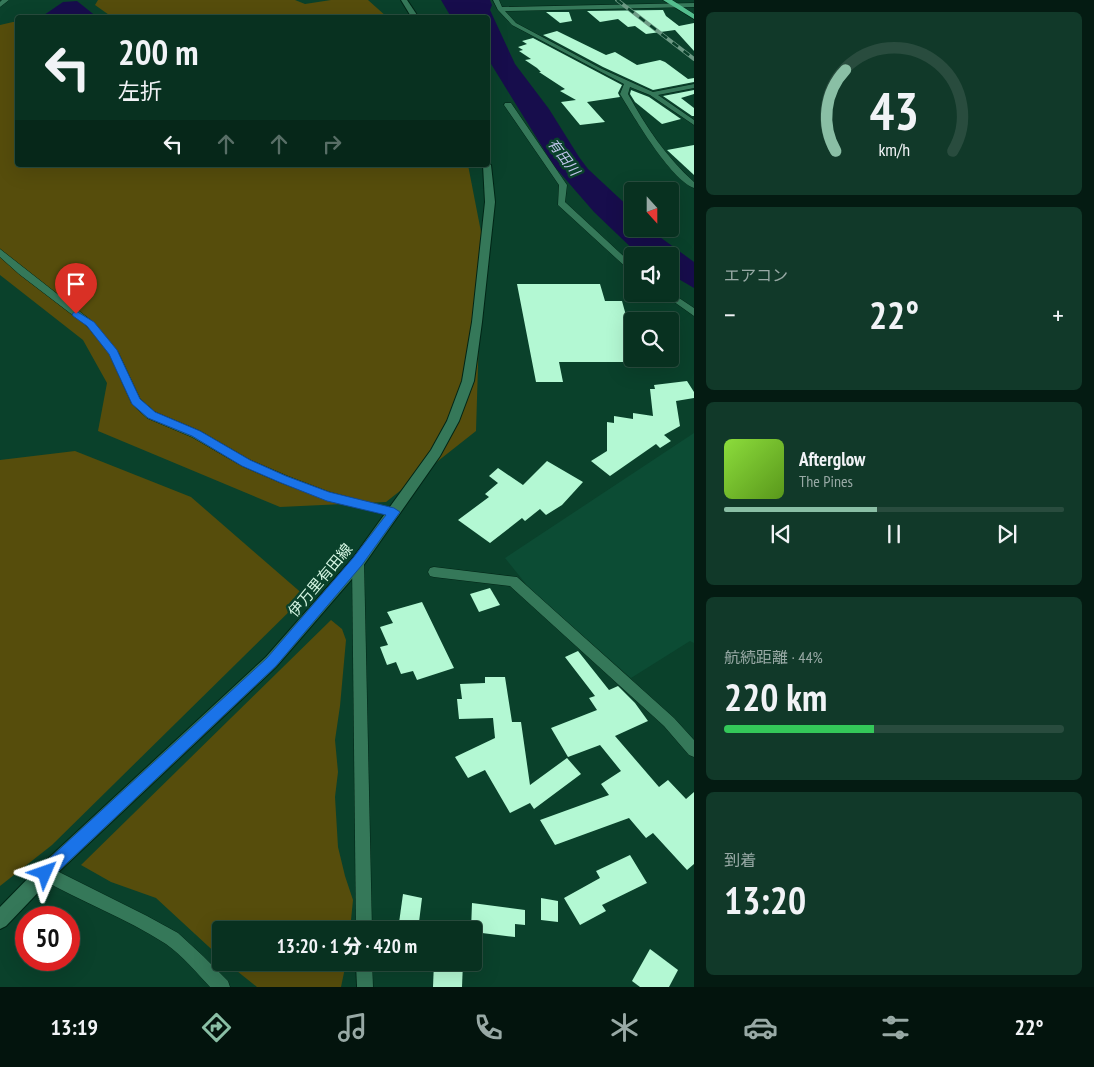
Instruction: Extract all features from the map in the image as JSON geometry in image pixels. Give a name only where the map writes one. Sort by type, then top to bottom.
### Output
[{"type":"highway","points":[[667,0],[694,17]]},
{"type":"main road","points":[[404,0],[414,15]]},
{"type":"main road","name":"伊万里有田線","points":[[0,920],[45,873],[271,662],[358,562],[436,453],[453,421],[468,381],[477,322],[490,202],[487,167]]},
{"type":"street","points":[[0,5],[6,0]]},
{"type":"street","points":[[496,0],[500,9],[514,24],[652,94],[694,123]]},
{"type":"street","points":[[500,9],[694,5]]},
{"type":"street","points":[[628,83],[624,94],[638,120],[663,157],[694,186]]},
{"type":"street","points":[[652,94],[694,86]]},
{"type":"street","points":[[508,105],[563,185],[561,202],[624,261]]},
{"type":"street","points":[[0,252],[22,272],[90,324],[113,352],[136,401],[152,415],[196,434],[246,463],[282,479],[327,496],[394,512]]},
{"type":"street","points":[[679,302],[694,313]]},
{"type":"street","points":[[358,562],[364,921]]},
{"type":"street","points":[[434,572],[514,581],[669,722],[694,750]]},
{"type":"street","points":[[45,873],[68,887],[143,922],[174,941],[222,987]]},
{"type":"street","points":[[364,971],[364,987]]},
{"type":"shaded area","points":[[98,0],[295,0],[305,4],[331,0],[368,0],[385,15],[109,15],[95,5]]},
{"type":"shaded area","points":[[15,22],[15,167],[468,167],[482,237],[476,431],[386,502],[280,507],[98,431],[107,383],[83,340],[0,275],[0,25]]},
{"type":"shaded area","points":[[694,433],[694,643],[690,641],[631,678],[530,589],[505,558]]},
{"type":"shaded area","points":[[75,451],[191,497],[305,596],[52,845],[0,886],[0,460]]},
{"type":"shaded area","points":[[331,620],[342,629],[346,640],[335,740],[338,772],[335,797],[338,847],[353,900],[351,921],[212,921],[212,950],[156,898],[111,882],[81,865]]},
{"type":"shaded area","points":[[237,971],[344,971],[341,987],[257,987]]},
{"type":"water","name":"有田川","points":[[441,0],[490,0],[492,5],[490,10],[515,64],[549,109],[588,169],[624,203],[624,238],[661,238],[674,247],[631,247],[594,212],[554,166],[490,62],[490,15],[450,15]]},
{"type":"water","points":[[77,1],[94,15],[44,15],[63,2]]},
{"type":"water","points":[[679,251],[694,262],[694,288],[679,279]]},
{"type":"building","points":[[663,10],[666,16],[679,26],[694,23],[694,51],[675,30],[646,34],[635,26],[628,27],[618,19],[600,22],[587,11]]},
{"type":"building","points":[[546,12],[569,12],[572,21],[560,23]]},
{"type":"building","points":[[557,31],[606,55],[615,52],[637,65],[660,60],[688,79],[694,78],[694,82],[653,90],[603,67],[543,35]]},
{"type":"building","points":[[533,38],[622,85],[618,93],[620,97],[587,102],[605,122],[580,125],[561,102],[576,100],[560,91],[565,89],[539,72],[541,72],[525,60],[531,59],[519,51],[523,50],[518,47],[527,44],[522,41]]},
{"type":"building","points":[[631,90],[649,97],[681,119],[662,124],[635,102],[630,94]]},
{"type":"building","points":[[694,90],[694,94],[681,98],[694,108],[694,116],[663,96]]},
{"type":"building","points":[[694,145],[694,175],[667,150]]},
{"type":"building","points":[[517,284],[600,284],[605,301],[622,301],[625,312],[624,362],[559,362],[563,382],[536,382]]},
{"type":"building","points":[[687,381],[694,392],[694,398],[676,401],[680,426],[664,435],[671,441],[660,448],[656,444],[610,476],[591,461],[607,451],[607,422],[614,423],[614,416],[633,419],[633,413],[653,416],[650,389],[655,389],[654,385]]},
{"type":"building","points":[[547,461],[583,482],[562,505],[546,515],[540,509],[525,521],[522,518],[490,543],[458,520],[489,497],[485,494],[498,483],[489,476],[498,468],[523,485]]},
{"type":"building","points":[[490,588],[500,605],[479,612],[470,594]]},
{"type":"building","points":[[422,602],[454,668],[417,680],[413,671],[401,674],[396,662],[387,665],[380,647],[388,645],[380,627],[393,623],[387,612]]},
{"type":"building","points":[[578,651],[609,690],[618,686],[635,703],[648,721],[615,736],[659,787],[668,780],[686,799],[694,792],[694,864],[687,870],[653,833],[646,838],[629,818],[555,845],[540,820],[609,795],[601,784],[621,771],[600,745],[568,757],[551,728],[597,710],[589,698],[595,696],[565,657]]},
{"type":"building","points":[[485,677],[505,677],[512,722],[521,722],[530,785],[567,758],[581,774],[534,809],[530,803],[510,813],[485,770],[468,778],[455,757],[495,738],[493,718],[459,719],[457,699],[462,699],[460,684],[485,683]]},
{"type":"building","points":[[630,855],[647,883],[602,905],[606,911],[580,925],[564,898],[600,878],[596,871]]},
{"type":"building","points":[[403,894],[422,898],[419,921],[399,921]]},
{"type":"building","points":[[541,898],[558,901],[558,922],[541,920]]},
{"type":"building","points":[[472,903],[525,910],[525,925],[515,924],[515,937],[482,933],[482,921],[471,921]]},
{"type":"building","points":[[650,949],[678,970],[669,987],[640,987],[632,981]]},
{"type":"building","points":[[434,971],[463,971],[462,987],[433,987]]},
{"type":"railway","points":[[617,0],[694,59]]},
{"type":"route","points":[[45,873],[271,662],[358,562],[394,512],[327,496],[282,479],[246,463],[196,434],[152,415],[136,401],[113,352],[90,324],[76,314]]}]
